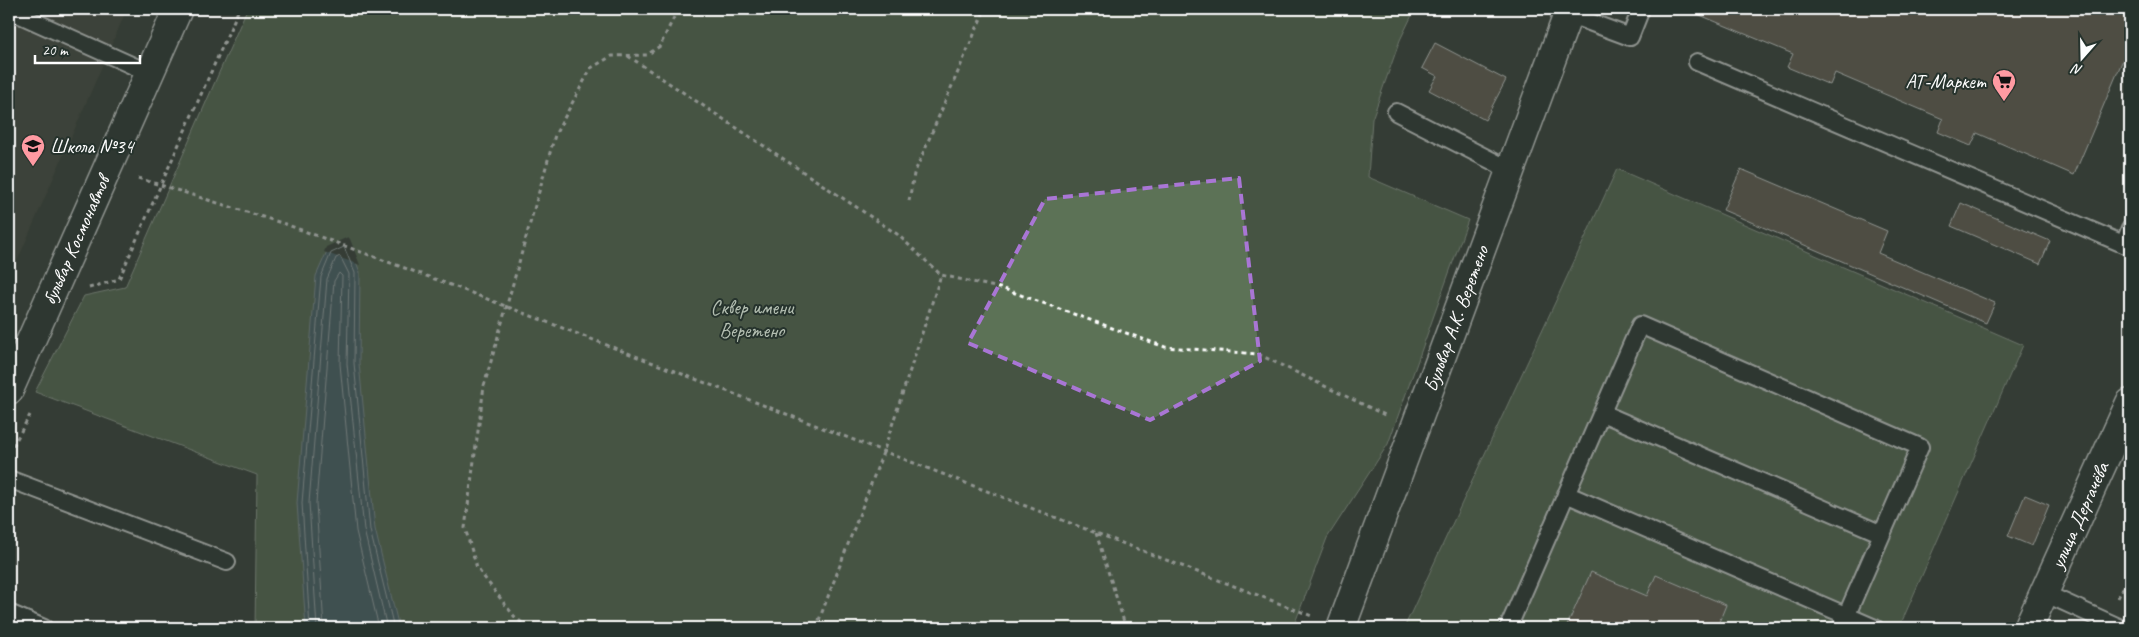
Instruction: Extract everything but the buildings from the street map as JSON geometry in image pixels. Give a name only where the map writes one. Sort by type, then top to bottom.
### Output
[{"type":"street","name":"бульвар Космонавтов","points":[[9,390],[178,9]]},
{"type":"street","name":"Бульвар А.К. Веретено","points":[[1341,628],[1569,11]]},
{"type":"street","name":"улица Дергачёва","points":[[2028,628],[2130,403]]},
{"type":"lane","points":[[1569,11],[1630,37],[1640,9]]},
{"type":"lane","points":[[9,10],[149,72]]},
{"type":"lane","points":[[1697,62],[2128,240]]},
{"type":"lane","points":[[1396,112],[1510,170]]},
{"type":"lane","points":[[1508,628],[1640,325],[1920,447],[1844,622]]},
{"type":"lane","points":[[1602,413],[1882,534]]},
{"type":"lane","points":[[9,479],[227,562]]},
{"type":"lane","points":[[1566,494],[1844,622],[1875,628]]},
{"type":"lane","points":[[2044,593],[2121,628]]},
{"type":"lane","points":[[9,613],[44,628]]},
{"type":"path","points":[[87,288],[119,279],[239,9]]},
{"type":"path","points":[[528,628],[514,616],[477,568],[465,528],[484,386],[555,135],[591,68],[612,56],[647,55],[660,46],[678,9]]},
{"type":"path","points":[[909,201],[914,174],[985,9]]},
{"type":"path","points":[[628,56],[897,234],[941,275],[1004,288],[1165,347],[1258,354],[1414,430]]},
{"type":"path","points":[[107,168],[285,224],[448,284],[884,450],[1341,628]]},
{"type":"path","points":[[816,628],[884,450],[941,275]]},
{"type":"path","points":[[9,454],[32,411]]},
{"type":"path","points":[[1096,533],[1126,628]]},
{"type":"highlighted area","points":[[1239,178],[1260,361],[1150,420],[968,343],[1045,199]]},
{"type":"shaded area","name":"Школа №34","points":[[9,9],[127,9],[9,280]]},
{"type":"green space","name":"Сквер имени Веретено","points":[[247,9],[1415,9],[1400,40],[1372,119],[1368,177],[1468,220],[1388,444],[1327,538],[1293,628],[255,628],[257,475],[35,392],[84,296],[125,287]]},
{"type":"green space","points":[[1617,169],[2023,345],[1899,628],[1404,628]]},
{"type":"water","points":[[347,240],[360,272],[359,363],[375,529],[399,628],[306,628],[297,503],[316,276],[328,249]]},
{"type":"pier","points":[[348,237],[360,265],[324,252],[326,247]]},
{"type":"place","name":"АТ-Маркет","points":[[2004,102]]},
{"type":"place","name":"Школа №34","points":[[33,167]]}]
